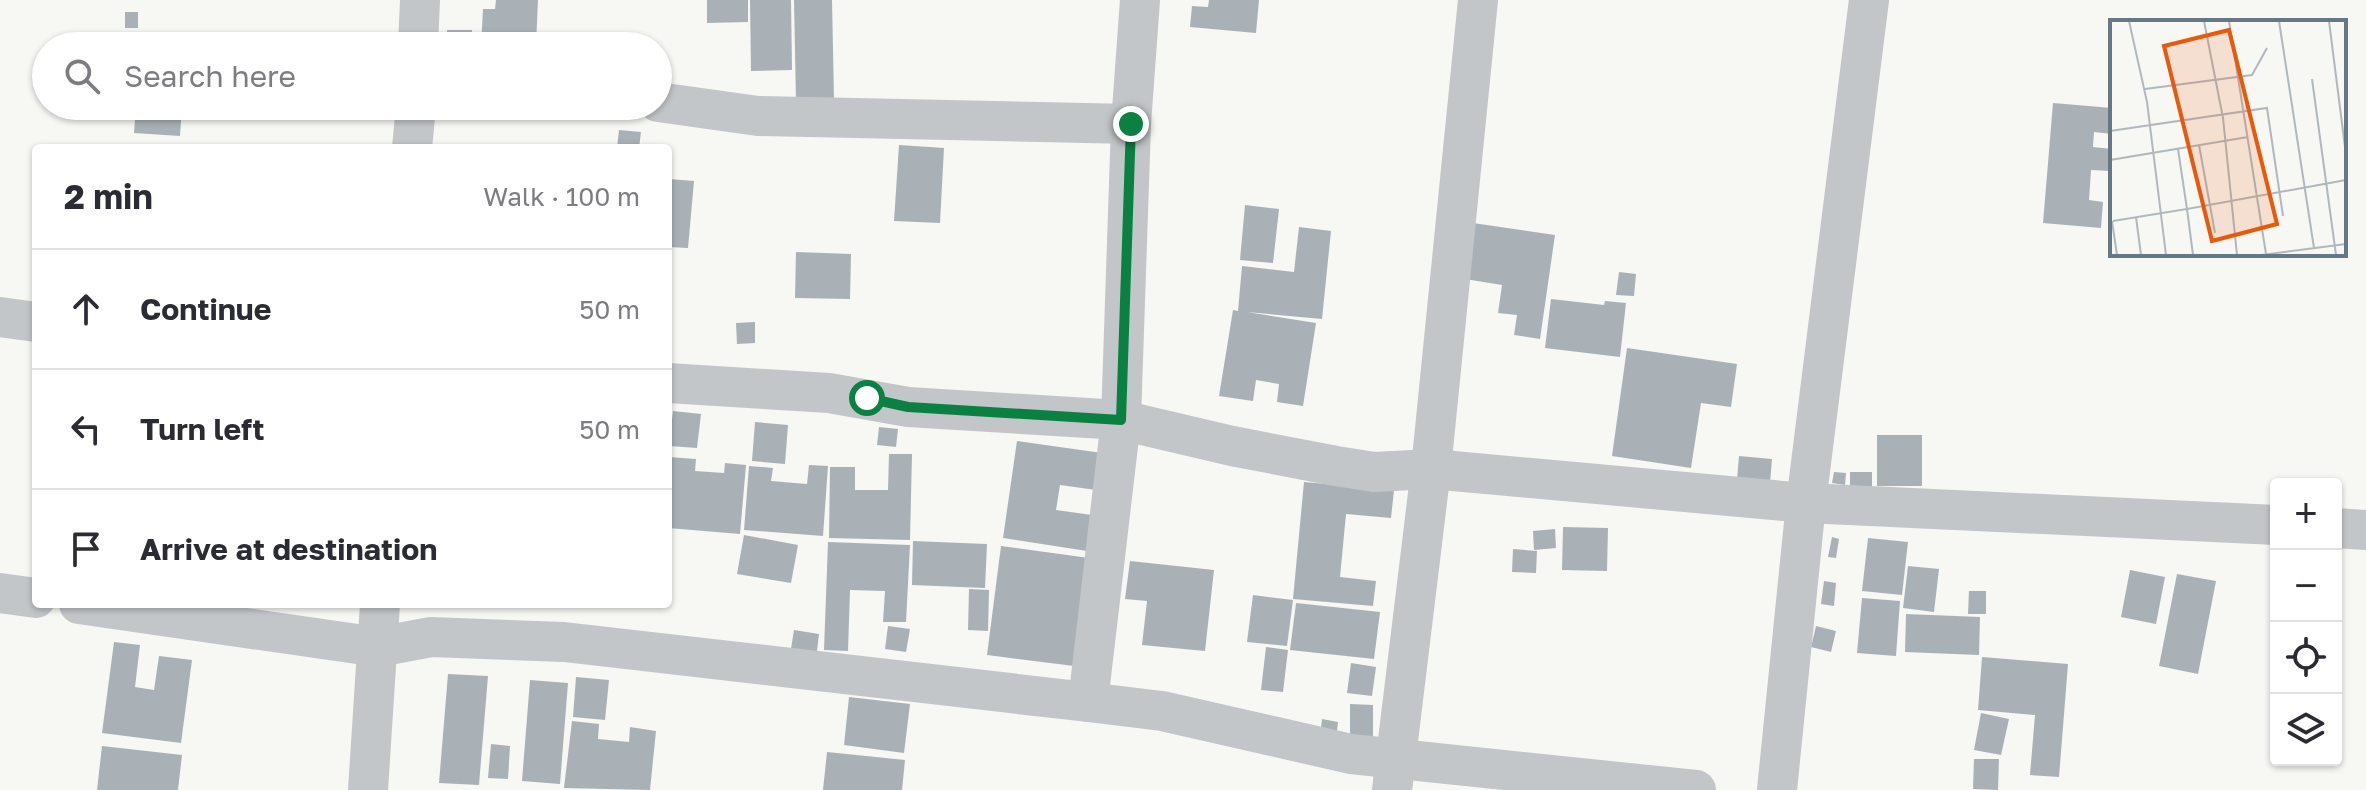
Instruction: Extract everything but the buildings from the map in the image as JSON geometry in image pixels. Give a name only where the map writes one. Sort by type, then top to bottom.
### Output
[{"type":"street","points":[[419,32],[420,0]]},
{"type":"street","points":[[1088,702],[1121,420],[1131,124],[1140,0]]},
{"type":"street","points":[[1394,773],[1431,469],[1478,0]]},
{"type":"street","points":[[1777,790],[1806,503],[1869,0]]},
{"type":"street","points":[[672,104],[758,116],[1131,124]]},
{"type":"street","points":[[412,144],[415,120]]},
{"type":"street","points":[[0,317],[32,321]]},
{"type":"street","points":[[672,383],[829,393],[908,407],[1121,420],[1246,449],[1374,472],[1431,469],[1806,503],[2270,525]]},
{"type":"street","points":[[2342,528],[2366,530]]},
{"type":"street","points":[[0,593],[32,597]]},
{"type":"street","points":[[107,608],[378,647],[431,637],[564,642],[1088,702],[1162,711],[1351,754],[1394,773],[1696,790]]},
{"type":"street","points":[[368,790],[380,608]]},
{"type":"route","points":[[867,398],[908,407],[1121,420],[1131,124]]}]
